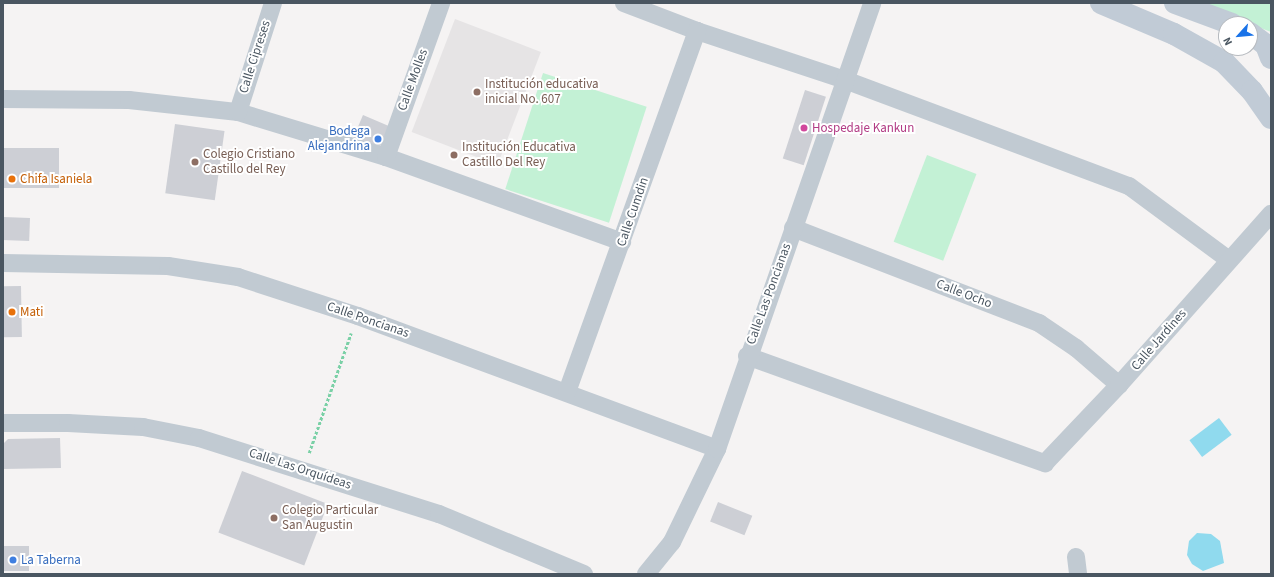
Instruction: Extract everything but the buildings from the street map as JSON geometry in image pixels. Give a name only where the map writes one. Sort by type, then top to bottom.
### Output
[{"type":"street","name":"Calle Cipreses","points":[[238,112],[273,3]]},
{"type":"street","name":"Calle Molles","points":[[386,157],[441,3]]},
{"type":"street","points":[[624,3],[697,31],[845,80],[1129,186],[1229,260]]},
{"type":"street","name":"Calle Las Poncianas","points":[[646,574],[672,542],[717,449],[747,356],[872,3]]},
{"type":"street","points":[[1101,3],[1174,34],[1224,62],[1252,91],[1271,118]]},
{"type":"street","points":[[1175,3],[1218,19]]},
{"type":"street","name":"Calle Cumdin","points":[[567,392],[697,31]]},
{"type":"street","points":[[1258,39],[1266,45],[1271,58]]},
{"type":"street","points":[[3,99],[129,100],[238,112],[386,157],[622,242]]},
{"type":"street","name":"Calle Jardines","points":[[747,356],[1045,463],[1119,385],[1271,214]]},
{"type":"street","name":"Calle Ocho","points":[[793,228],[1039,323],[1076,348],[1119,385]]},
{"type":"street","name":"Calle Poncianas","points":[[3,263],[168,266],[238,277],[358,316],[567,392],[717,449]]},
{"type":"street","name":"Calle Las Orquídeas","points":[[3,423],[68,423],[143,427],[199,438],[303,469],[439,514],[584,574]]},
{"type":"path","points":[[303,469],[358,316]]},
{"type":"shaded area","name":"Institución educativa inicial No. 607","points":[[455,19],[541,52],[498,165],[412,132]]},
{"type":"green space","points":[[1196,3],[1271,3],[1271,32],[1258,27],[1258,16],[1230,16]]},
{"type":"green space","points":[[543,73],[647,107],[609,223],[505,189]]},
{"type":"green space","points":[[927,155],[976,174],[943,261],[894,242]]},
{"type":"water","points":[[1219,418],[1232,435],[1202,457],[1189,440]]},
{"type":"water","points":[[1197,533],[1211,534],[1220,541],[1224,563],[1203,571],[1192,564],[1187,555],[1189,541]]},
{"type":"place","name":"Institución educativa inicial No. 607","points":[[477,92]]},
{"type":"place","name":"Hospedaje Kankun","points":[[804,128]]},
{"type":"place","name":"Bodega Alejandrina","points":[[378,139]]},
{"type":"place","name":"Institución Educativa Castillo Del Rey","points":[[454,155]]},
{"type":"place","name":"Colegio Cristiano Castillo del Rey","points":[[195,162]]},
{"type":"place","name":"Chifa Isaniela","points":[[12,179]]},
{"type":"place","name":"Mati","points":[[12,312]]},
{"type":"place","name":"Colegio Particular San Augustin","points":[[274,518]]},
{"type":"place","name":"La Taberna","points":[[13,560]]}]
